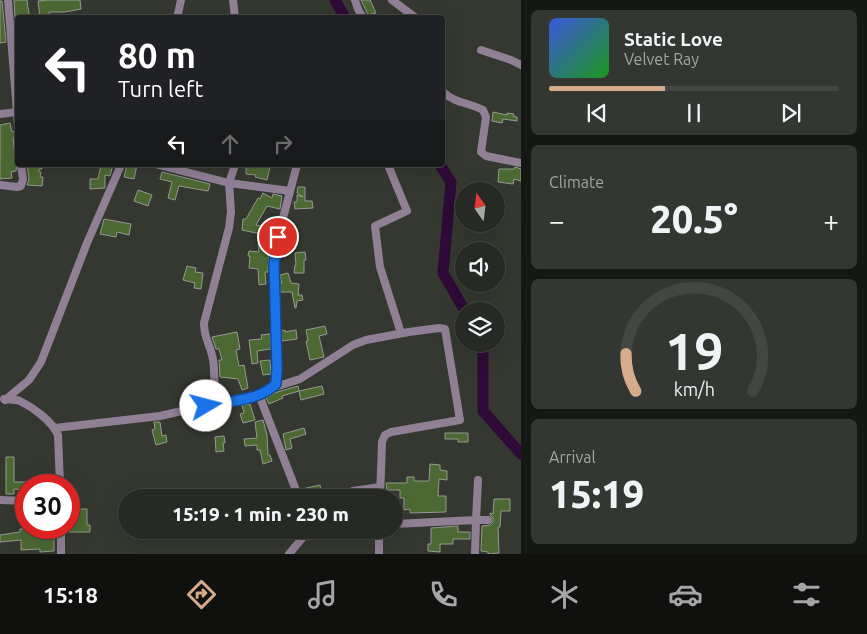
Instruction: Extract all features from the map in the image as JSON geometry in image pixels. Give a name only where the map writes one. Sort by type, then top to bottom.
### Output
[{"type":"street","points":[[8,0],[15,71]]},
{"type":"street","points":[[178,15],[181,0]]},
{"type":"street","points":[[233,0],[235,15]]},
{"type":"street","points":[[355,0],[362,15]]},
{"type":"street","points":[[392,0],[412,15]]},
{"type":"street","points":[[481,50],[521,65]]},
{"type":"street","points":[[445,93],[455,101],[483,110],[486,117],[480,152],[486,156],[521,163]]},
{"type":"street","points":[[0,114],[15,112]]},
{"type":"street","points":[[0,185],[21,186],[23,179],[21,167]]},
{"type":"street","points":[[2,399],[29,380],[41,362],[87,243],[120,167]]},
{"type":"street","points":[[167,167],[229,183],[290,191]]},
{"type":"street","points":[[221,402],[213,384],[212,355],[204,334],[204,328],[229,228],[231,212],[229,183],[235,167]]},
{"type":"street","points":[[272,388],[276,384],[277,368],[274,264],[278,237],[296,167]]},
{"type":"street","points":[[389,167],[407,211],[375,226],[380,267],[401,333]]},
{"type":"street","points":[[55,428],[160,416],[221,402],[228,403],[258,396],[272,388],[300,379],[361,341],[401,333],[439,328],[445,329],[460,420],[391,432],[385,435],[382,442],[380,487],[366,489]]},
{"type":"street","points":[[258,396],[266,409],[295,489]]},
{"type":"street","points":[[2,399],[18,400],[38,412],[55,428],[58,435],[60,474]]},
{"type":"street","points":[[475,554],[478,480]]},
{"type":"street","points":[[0,500],[15,501]]},
{"type":"street","points":[[403,524],[488,520]]},
{"type":"street","points":[[61,539],[61,554]]},
{"type":"street","points":[[289,554],[302,539]]},
{"type":"street","points":[[379,539],[379,554]]},
{"type":"building","points":[[14,0],[27,0],[29,14],[15,15],[15,18]]},
{"type":"building","points":[[80,0],[81,9],[49,12],[50,15],[40,15],[38,1]]},
{"type":"building","points":[[361,0],[370,0],[376,13],[368,15]]},
{"type":"building","points":[[0,1],[2,1],[6,42],[0,43]]},
{"type":"building","points":[[493,112],[507,115],[507,113],[514,114],[513,116],[517,117],[517,121],[503,119],[502,123],[492,121]]},
{"type":"building","points":[[10,123],[12,132],[15,131],[15,137],[13,138],[15,167],[17,167],[16,171],[11,172],[12,178],[0,179],[0,125]]},
{"type":"building","points":[[27,167],[42,167],[42,169],[39,169],[39,172],[41,172],[40,177],[43,177],[42,186],[27,185],[29,179]]},
{"type":"building","points":[[101,167],[112,167],[110,176],[105,175],[105,188],[90,189],[90,179],[98,179]]},
{"type":"building","points":[[126,167],[137,167],[134,179],[124,177]]},
{"type":"building","points":[[246,167],[270,167],[267,180],[255,177],[256,175],[246,174]]},
{"type":"building","points":[[515,167],[521,169],[521,181],[514,179],[513,184],[498,182],[499,169],[514,169]]},
{"type":"building","points":[[162,172],[210,184],[208,191],[179,186],[175,200],[168,198],[172,182],[160,179]]},
{"type":"building","points":[[298,187],[305,187],[305,201],[312,201],[313,208],[295,209],[294,202],[297,202],[297,195],[303,197],[297,193]]},
{"type":"building","points":[[138,190],[152,195],[148,206],[134,201]]},
{"type":"building","points":[[263,193],[272,198],[273,194],[282,196],[280,209],[267,206],[256,225],[263,226],[261,234],[242,230],[243,219],[246,219]]},
{"type":"building","points":[[104,219],[131,224],[129,235],[117,232],[116,237],[100,234]]},
{"type":"building","points":[[258,244],[268,244],[269,256],[268,272],[265,272],[266,284],[259,285],[258,269],[249,268],[250,256],[248,256],[249,251],[259,252]]},
{"type":"building","points":[[305,252],[304,273],[294,273],[296,265],[295,253]]},
{"type":"building","points":[[187,266],[196,268],[195,272],[203,273],[201,289],[194,288],[195,283],[183,280]]},
{"type":"building","points":[[288,273],[291,283],[299,284],[298,295],[302,295],[303,300],[297,301],[296,308],[292,292],[280,292],[279,283],[282,283],[280,275]]},
{"type":"building","points":[[325,326],[327,334],[319,336],[324,357],[310,360],[306,330]]},
{"type":"building","points":[[285,330],[285,332],[296,330],[297,339],[282,341],[281,331]]},
{"type":"building","points":[[237,332],[240,349],[236,350],[239,366],[244,365],[248,388],[242,390],[238,379],[220,377],[219,360],[222,360],[219,349],[216,349],[212,337]]},
{"type":"building","points":[[270,334],[271,349],[257,351],[258,363],[252,364],[249,340],[262,339],[261,335]]},
{"type":"building","points":[[270,360],[271,374],[263,375],[260,361]]},
{"type":"building","points":[[298,386],[299,391],[282,396],[283,398],[269,404],[266,398],[274,393]]},
{"type":"building","points":[[322,386],[324,394],[301,400],[299,391]]},
{"type":"building","points":[[250,404],[255,420],[243,423],[240,414],[244,413],[242,405]]},
{"type":"building","points":[[263,420],[267,435],[268,455],[270,455],[272,461],[263,464],[260,450],[257,450],[257,445],[245,446],[244,439],[257,438],[255,422]]},
{"type":"building","points":[[154,422],[160,422],[162,436],[166,435],[167,442],[156,445],[152,430],[155,429]]},
{"type":"building","points":[[304,428],[306,434],[290,439],[292,448],[286,450],[283,434]]},
{"type":"building","points":[[445,433],[468,433],[468,442],[458,442],[458,439],[445,439]]},
{"type":"building","points":[[224,436],[224,451],[216,452],[215,437]]},
{"type":"building","points":[[6,457],[14,457],[14,494],[6,494]]},
{"type":"building","points":[[430,464],[440,465],[440,470],[447,471],[447,480],[439,479],[438,496],[446,496],[446,512],[410,513],[410,509],[404,510],[403,489],[387,489],[386,483],[407,483],[407,477],[414,477],[414,481],[429,481]]},
{"type":"building","points":[[320,485],[321,489],[302,489]]},
{"type":"building","points":[[494,499],[510,499],[510,511],[501,511],[500,527],[498,527],[499,553],[488,554],[488,552],[481,551],[482,526],[490,525],[493,522],[490,513],[493,514]]},
{"type":"building","points":[[80,509],[87,509],[87,525],[90,525],[90,532],[80,532]]},
{"type":"building","points":[[458,526],[458,532],[470,532],[470,539],[453,539],[453,544],[440,544],[440,552],[428,551],[428,544],[431,544],[431,528]]},
{"type":"building","points":[[15,533],[15,539],[54,539],[54,551],[40,552],[40,549],[21,550],[21,540],[0,542],[0,535]]},
{"type":"waterway","points":[[335,0],[343,15]]},
{"type":"waterway","points":[[441,167],[451,182],[443,273],[460,302]]},
{"type":"waterway","points":[[483,352],[483,411],[521,454]]},
{"type":"route","points":[[206,406],[258,396],[276,384],[274,264],[278,237]]}]
